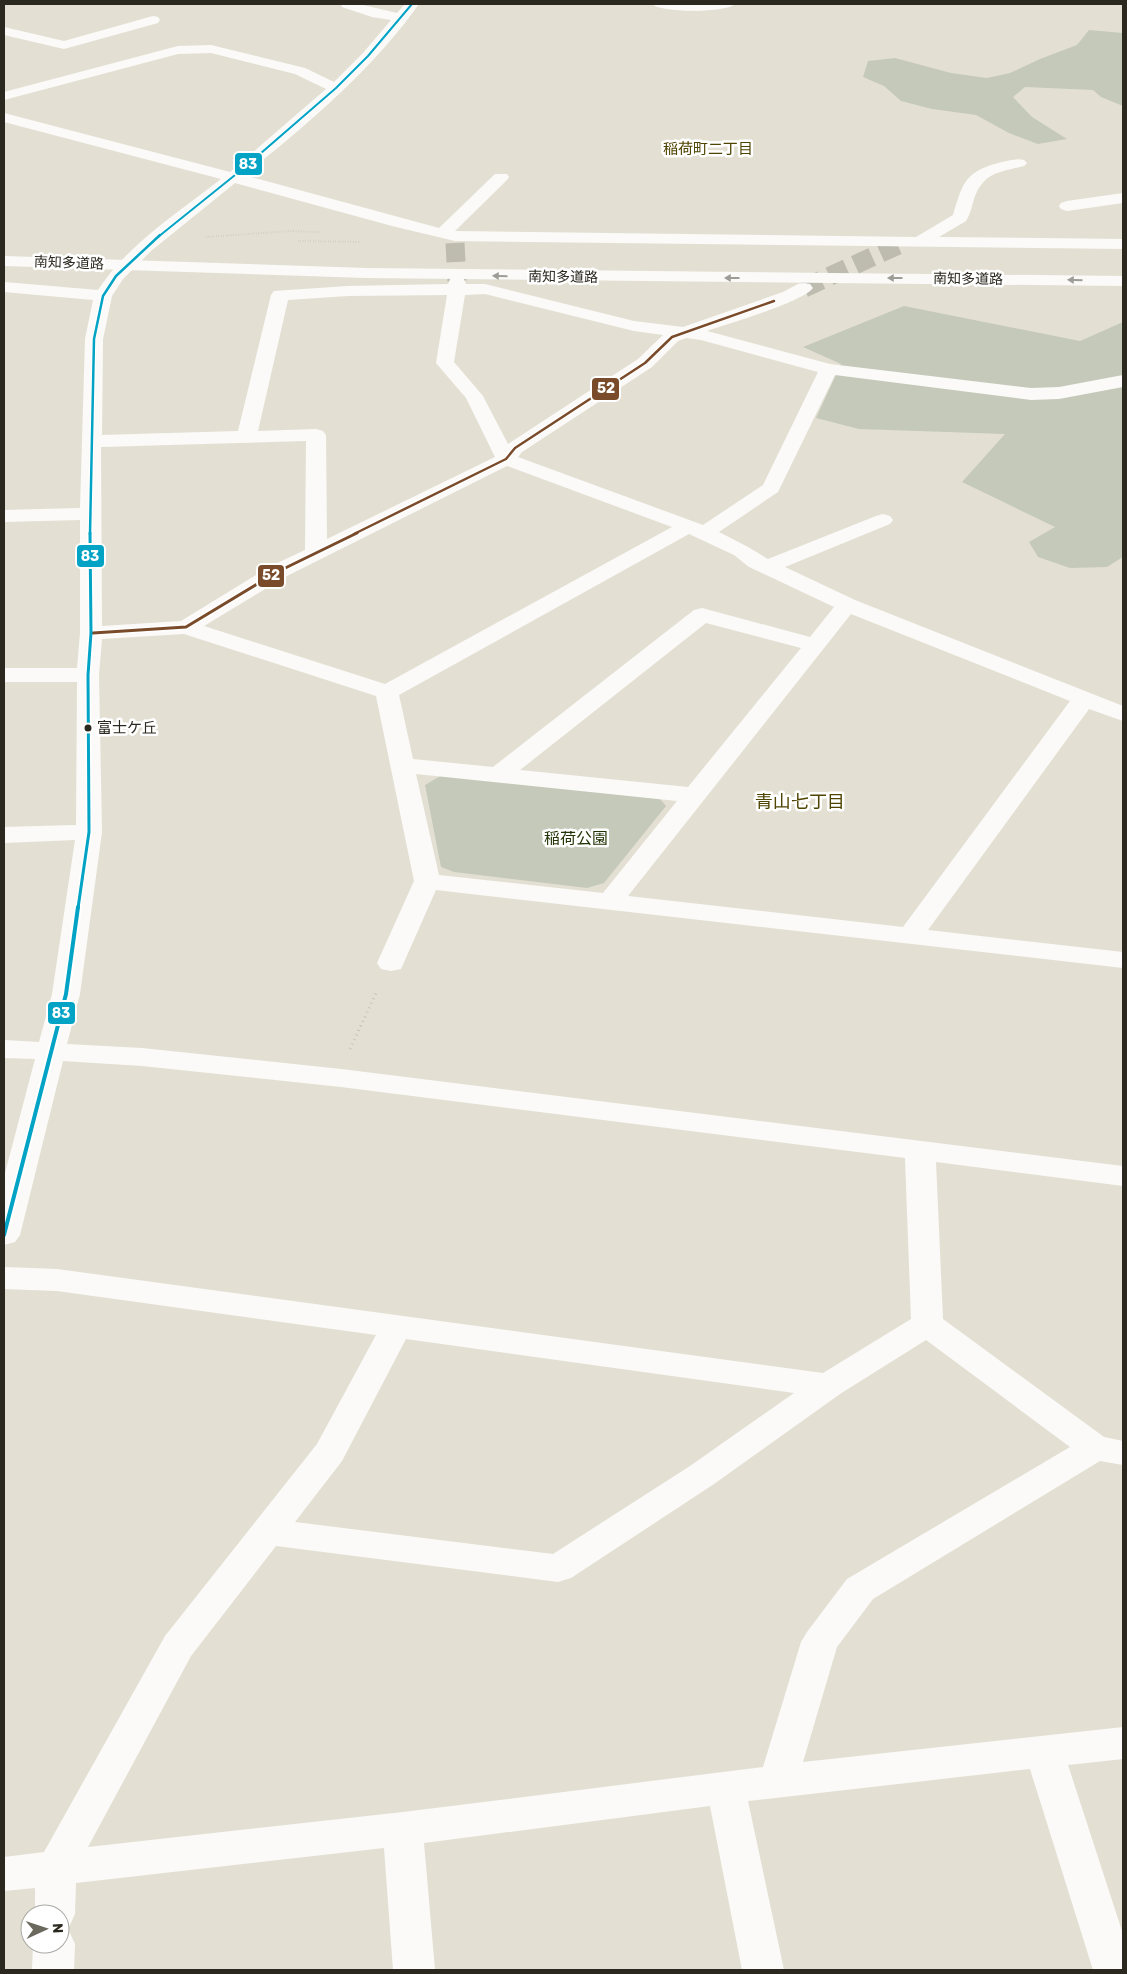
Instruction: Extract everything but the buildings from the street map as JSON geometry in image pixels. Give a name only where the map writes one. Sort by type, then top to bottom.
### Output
[{"type":"main road","points":[[347,4],[377,14],[400,18]]},
{"type":"main road","points":[[4,1234],[66,994],[89,832],[88,675],[91,633],[90,514],[94,339],[103,296],[116,276],[145,247],[231,178],[336,88],[368,56],[412,4]]},
{"type":"main road","points":[[659,4],[700,7],[728,4]]},
{"type":"main road","points":[[4,31],[64,45],[153,20]]},
{"type":"main road","points":[[4,96],[178,50],[195,48],[211,49],[300,70],[336,88]]},
{"type":"main road","points":[[4,117],[451,238],[1123,244]]},
{"type":"main road","points":[[917,242],[960,218],[971,183],[977,176],[1019,163]]},
{"type":"main road","points":[[451,238],[500,177]]},
{"type":"main road","points":[[1067,206],[1123,198]]},
{"type":"main road","points":[[646,239],[671,232],[688,230],[786,229],[806,224]]},
{"type":"main road","name":"南知多道路","points":[[4,248],[404,260],[1123,268]]},
{"type":"main road","name":"南知多道路","points":[[4,261],[366,274],[1123,281]]},
{"type":"main road","points":[[458,285],[446,346],[445,363],[474,396],[506,459],[696,530],[847,606],[1123,714]]},
{"type":"main road","points":[[247,436],[280,295],[458,285],[485,289],[625,325],[702,335],[829,369],[1031,394],[1059,393],[1123,381]]},
{"type":"main road","points":[[4,287],[103,296]]},
{"type":"main road","points":[[186,627],[277,572],[506,459],[514,448],[645,363],[672,337],[789,296],[804,288]]},
{"type":"main road","points":[[91,633],[186,627],[387,692],[696,530],[771,488],[829,369]]},
{"type":"main road","points":[[92,441],[316,435],[316,552]]},
{"type":"main road","points":[[4,516],[90,514]]},
{"type":"main road","points":[[767,567],[883,520]]},
{"type":"main road","points":[[610,901],[693,795],[847,606]]},
{"type":"main road","points":[[498,775],[702,615],[816,645]]},
{"type":"main road","points":[[4,675],[88,675]]},
{"type":"main road","points":[[387,692],[427,881],[391,963]]},
{"type":"main road","points":[[911,936],[1084,699]]},
{"type":"main road","points":[[403,765],[693,795]]},
{"type":"main road","points":[[4,835],[89,832]]},
{"type":"main road","points":[[427,881],[1123,960]]},
{"type":"main road","points":[[4,1048],[142,1056],[341,1078],[1123,1176]]},
{"type":"main road","points":[[920,1150],[927,1324]]},
{"type":"main road","points":[[4,1278],[57,1280],[828,1386]]},
{"type":"main road","points":[[268,1532],[558,1568],[702,1475],[828,1386],[927,1324]]},
{"type":"main road","points":[[778,1781],[820,1642],[860,1589],[1109,1450],[927,1324]]},
{"type":"main road","points":[[55,1904],[56,1868],[178,1646],[330,1452],[396,1328]]},
{"type":"main road","points":[[4,1874],[403,1829],[778,1781],[1123,1743]]},
{"type":"main road","points":[[1044,1751],[1114,1970]]},
{"type":"main road","points":[[726,1788],[763,1970]]},
{"type":"main road","points":[[403,1829],[414,1970]]},
{"type":"main road","points":[[53,1970],[54,1954]]},
{"type":"path","points":[[198,237],[225,238],[286,229],[328,233]]},
{"type":"path","points":[[290,241],[360,242],[364,238]]},
{"type":"path","points":[[349,1052],[391,963]]},
{"type":"green space","points":[[1089,30],[1123,33],[1123,106],[1101,97],[1093,90],[1025,87],[1013,97],[1032,117],[1067,139],[1038,144],[1009,133],[976,115],[932,109],[901,101],[884,86],[863,77],[868,61],[895,58],[951,73],[987,78],[1010,73],[1077,45]]},
{"type":"green space","points":[[904,306],[1080,341],[1123,322],[1123,557],[1107,567],[1070,568],[1038,557],[1029,542],[1055,527],[962,482],[1005,434],[859,429],[816,418],[841,364],[803,347]]},
{"type":"green space","name":"稲荷公園","points":[[442,775],[660,799],[666,806],[604,883],[587,888],[454,872],[441,867],[425,785]]},
{"type":"tunnel","points":[[804,288],[905,242]]},
{"type":"tunnel","points":[[455,243],[457,281]]},
{"type":"transit line","name":"83","points":[[4,1235],[66,994],[89,832],[88,675],[91,633],[90,514],[94,339],[103,296],[116,276],[145,247],[245,167],[336,88],[368,56],[412,4]]},
{"type":"transit line","name":"52","points":[[93,633],[186,627],[277,572],[506,459],[515,448],[645,363],[672,337],[774,301]]},
{"type":"place","name":"富士ケ丘","points":[[88,728]]},
{"type":"district","name":"稲荷町二丁目","points":[[708,149]]},
{"type":"district","name":"青山七丁目","points":[[800,802]]}]
